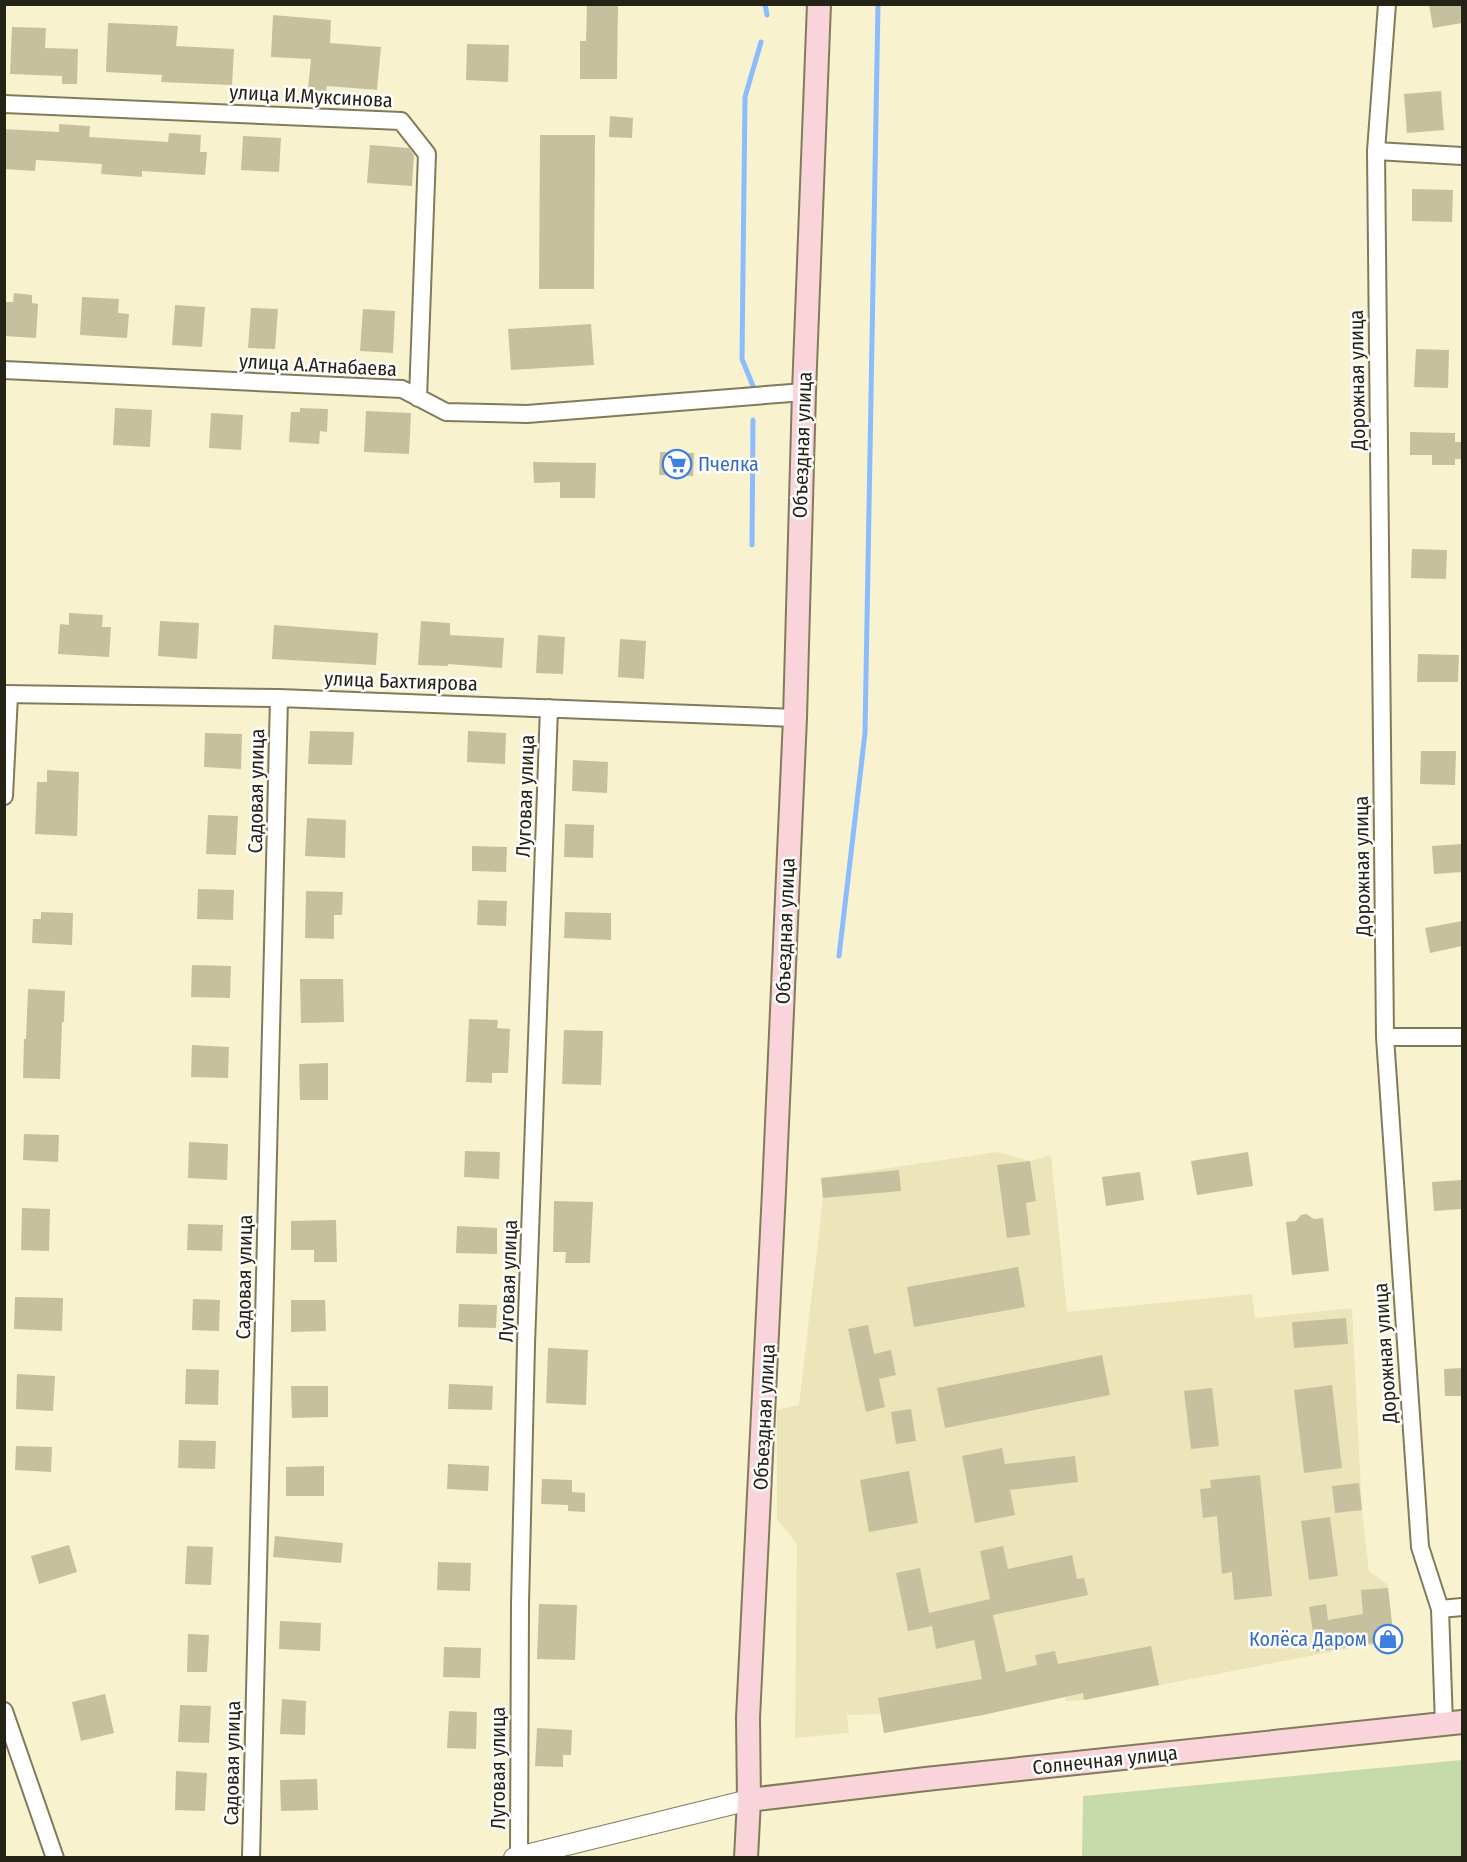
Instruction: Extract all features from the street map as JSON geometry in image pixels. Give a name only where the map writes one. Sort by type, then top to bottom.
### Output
[{"type":"main road","name":"Объездная улица","points":[[746,1857],[749,1800],[748,1718],[795,718],[804,392],[819,4]]},
{"type":"main road","name":"Солнечная улица","points":[[749,1800],[1454,1723]]},
{"type":"street","name":"Дорожная улица","points":[[1387,4],[1376,151],[1385,1037],[1420,1547],[1440,1608],[1454,1723]]},
{"type":"street","name":"улица И.Муксинова","points":[[4,104],[401,121],[427,154],[418,398]]},
{"type":"street","points":[[1376,151],[1462,156]]},
{"type":"street","name":"улица А.Атнабаева","points":[[4,370],[402,389],[446,412],[527,414],[804,392]]},
{"type":"street","points":[[4,796],[7,695]]},
{"type":"street","name":"улица Бахтиярова","points":[[7,695],[279,698],[795,718]]},
{"type":"street","name":"Садовая улица","points":[[250,1857],[279,698]]},
{"type":"street","name":"Луговая улица","points":[[516,1857],[519,1604],[549,708]]},
{"type":"street","points":[[1385,1037],[1462,1037]]},
{"type":"street","points":[[1440,1608],[1462,1606]]},
{"type":"street","points":[[4,1711],[55,1857]]},
{"type":"street","points":[[516,1857],[749,1800]]},
{"type":"shaded area","points":[[997,1152],[1030,1161],[1051,1155],[1067,1312],[1252,1294],[1255,1318],[1352,1308],[1362,1511],[1369,1571],[1388,1585],[1394,1642],[1345,1649],[1084,1700],[1066,1701],[1065,1697],[884,1733],[881,1714],[847,1715],[849,1733],[795,1738],[797,1544],[777,1519],[777,1410],[799,1405],[823,1198],[821,1178]]},
{"type":"green space","points":[[1462,1760],[1462,1857],[1082,1857],[1083,1796]]},
{"type":"building","points":[[587,4],[618,4],[617,79],[580,79],[580,41],[586,41]]},
{"type":"building","points":[[1429,4],[1462,4],[1462,23],[1433,28]]},
{"type":"building","points":[[273,15],[331,20],[330,43],[381,47],[377,90],[327,86],[326,92],[308,89],[311,59],[271,57]]},
{"type":"building","points":[[108,23],[178,26],[176,46],[234,49],[232,85],[161,82],[162,75],[106,72]]},
{"type":"building","points":[[12,27],[46,28],[45,48],[78,49],[77,84],[62,84],[62,76],[10,74]]},
{"type":"building","points":[[467,44],[509,45],[508,82],[466,80]]},
{"type":"building","points":[[1441,91],[1444,130],[1407,133],[1404,94]]},
{"type":"building","points":[[610,116],[633,118],[632,138],[609,137]]},
{"type":"building","points":[[59,124],[90,126],[89,137],[168,142],[169,133],[201,135],[200,152],[207,152],[205,175],[142,171],[142,177],[101,174],[102,164],[36,160],[35,171],[4,169],[4,129],[59,132]]},
{"type":"building","points":[[540,135],[595,135],[594,289],[539,289]]},
{"type":"building","points":[[243,136],[281,138],[279,172],[241,170]]},
{"type":"building","points":[[370,145],[409,148],[414,155],[412,186],[367,183]]},
{"type":"building","points":[[1412,189],[1453,190],[1452,222],[1412,221]]},
{"type":"building","points":[[14,293],[32,295],[32,303],[38,304],[36,338],[4,336],[4,302],[13,302]]},
{"type":"building","points":[[82,297],[119,299],[118,313],[129,314],[127,338],[80,335]]},
{"type":"building","points":[[175,305],[205,307],[202,347],[172,345]]},
{"type":"building","points":[[251,308],[278,309],[275,349],[248,348]]},
{"type":"building","points":[[363,309],[395,311],[393,353],[360,351]]},
{"type":"building","points":[[591,324],[594,365],[511,370],[508,329]]},
{"type":"building","points":[[1416,349],[1449,350],[1448,388],[1414,387]]},
{"type":"building","points":[[115,408],[152,410],[150,447],[113,445]]},
{"type":"building","points":[[300,408],[328,409],[327,432],[320,431],[319,444],[289,442],[291,412],[300,412]]},
{"type":"building","points":[[366,411],[411,413],[409,454],[364,452]]},
{"type":"building","points":[[211,413],[243,415],[241,450],[209,448]]},
{"type":"building","points":[[1410,432],[1455,433],[1455,442],[1462,442],[1461,459],[1455,459],[1455,465],[1432,465],[1432,455],[1410,455]]},
{"type":"building","name":"Пчелка","points":[[660,452],[694,453],[693,476],[659,475]]},
{"type":"building","points":[[533,462],[596,463],[595,498],[560,498],[560,482],[534,483]]},
{"type":"building","points":[[1412,549],[1447,550],[1446,579],[1411,578]]},
{"type":"building","points":[[69,613],[103,615],[102,627],[111,627],[109,657],[58,654],[60,624],[69,625]]},
{"type":"building","points":[[160,621],[199,623],[197,659],[158,656]]},
{"type":"building","points":[[421,621],[450,623],[450,635],[504,638],[502,668],[448,664],[448,666],[418,665]]},
{"type":"building","points":[[274,625],[378,633],[376,665],[272,659]]},
{"type":"building","points":[[538,635],[565,637],[563,674],[536,673]]},
{"type":"building","points":[[620,639],[646,641],[644,679],[618,677]]},
{"type":"building","points":[[1418,654],[1459,655],[1458,682],[1417,682]]},
{"type":"building","points":[[310,731],[354,732],[352,765],[308,764]]},
{"type":"building","points":[[468,731],[506,733],[505,764],[467,762]]},
{"type":"building","points":[[205,733],[242,734],[241,769],[204,767]]},
{"type":"building","points":[[1421,751],[1456,751],[1455,785],[1420,784]]},
{"type":"building","points":[[573,760],[608,762],[607,793],[572,791]]},
{"type":"building","points":[[47,770],[79,772],[77,836],[35,834],[37,782],[47,782]]},
{"type":"building","points":[[208,815],[238,816],[236,855],[206,854]]},
{"type":"building","points":[[307,818],[346,820],[345,858],[305,856]]},
{"type":"building","points":[[565,824],[594,825],[593,858],[564,857]]},
{"type":"building","points":[[1462,844],[1462,872],[1434,874],[1432,846]]},
{"type":"building","points":[[472,846],[507,847],[506,872],[472,871]]},
{"type":"building","points":[[198,889],[234,890],[233,920],[197,919]]},
{"type":"building","points":[[306,891],[343,892],[342,915],[334,915],[334,939],[305,938]]},
{"type":"building","points":[[478,900],[507,901],[506,926],[477,925]]},
{"type":"building","points":[[41,912],[73,913],[72,945],[32,943],[33,919],[41,919]]},
{"type":"building","points":[[565,912],[611,913],[611,940],[564,938]]},
{"type":"building","points":[[1462,921],[1462,946],[1430,953],[1425,928]]},
{"type":"building","points":[[192,965],[231,966],[230,998],[191,997]]},
{"type":"building","points":[[300,979],[343,979],[344,1022],[301,1023]]},
{"type":"building","points":[[28,989],[65,991],[60,1079],[23,1078]]},
{"type":"building","points":[[469,1019],[498,1020],[497,1028],[510,1029],[508,1073],[492,1073],[492,1083],[466,1082]]},
{"type":"building","points":[[564,1030],[603,1031],[601,1085],[562,1084]]},
{"type":"building","points":[[192,1045],[229,1047],[228,1078],[191,1077]]},
{"type":"building","points":[[328,1063],[328,1100],[300,1100],[299,1064]]},
{"type":"building","points":[[24,1134],[59,1135],[58,1162],[23,1160]]},
{"type":"building","points":[[189,1142],[228,1144],[227,1180],[188,1178]]},
{"type":"building","points":[[465,1151],[500,1152],[499,1179],[464,1177]]},
{"type":"building","points":[[1248,1152],[1253,1186],[1197,1195],[1191,1161]]},
{"type":"building","points":[[1030,1161],[1036,1201],[1026,1203],[1030,1235],[1007,1238],[997,1165]]},
{"type":"building","points":[[899,1170],[901,1191],[823,1198],[821,1178]]},
{"type":"building","points":[[1140,1172],[1144,1200],[1106,1206],[1102,1177]]},
{"type":"building","points":[[1462,1180],[1462,1209],[1434,1211],[1432,1182]]},
{"type":"building","points":[[554,1201],[593,1202],[590,1263],[565,1263],[566,1252],[553,1252]]},
{"type":"building","points":[[22,1208],[50,1209],[49,1251],[21,1250]]},
{"type":"building","points":[[1306,1214],[1314,1219],[1323,1218],[1329,1271],[1292,1275],[1286,1222],[1296,1221],[1301,1215]]},
{"type":"building","points":[[336,1220],[337,1262],[314,1262],[314,1250],[291,1250],[291,1221]]},
{"type":"building","points":[[188,1224],[223,1225],[222,1251],[187,1250]]},
{"type":"building","points":[[457,1226],[497,1228],[497,1254],[456,1253]]},
{"type":"building","points":[[1018,1267],[1025,1307],[914,1327],[907,1287]]},
{"type":"building","points":[[15,1297],[63,1298],[62,1331],[14,1329]]},
{"type":"building","points":[[193,1299],[220,1300],[219,1331],[192,1330]]},
{"type":"building","points":[[291,1300],[325,1300],[326,1331],[291,1332]]},
{"type":"building","points":[[459,1304],[497,1305],[496,1328],[458,1327]]},
{"type":"building","points":[[1346,1318],[1348,1344],[1294,1348],[1292,1322]]},
{"type":"building","points":[[868,1325],[874,1354],[891,1350],[896,1375],[879,1379],[885,1407],[866,1412],[848,1329]]},
{"type":"building","points":[[548,1348],[588,1350],[586,1405],[546,1403]]},
{"type":"building","points":[[1102,1355],[1110,1395],[945,1428],[937,1388]]},
{"type":"building","points":[[1462,1368],[1462,1396],[1445,1396],[1444,1369]]},
{"type":"building","points":[[186,1369],[219,1370],[218,1405],[185,1404]]},
{"type":"building","points":[[17,1374],[55,1376],[53,1411],[16,1409]]},
{"type":"building","points":[[449,1384],[493,1386],[492,1410],[448,1409]]},
{"type":"building","points":[[1332,1385],[1342,1468],[1304,1473],[1294,1390]]},
{"type":"building","points":[[291,1386],[328,1386],[328,1417],[292,1418]]},
{"type":"building","points":[[1212,1388],[1219,1446],[1191,1449],[1184,1391]]},
{"type":"building","points":[[911,1409],[916,1441],[896,1444],[891,1412]]},
{"type":"building","points":[[179,1440],[216,1441],[215,1469],[178,1468]]},
{"type":"building","points":[[16,1446],[52,1447],[51,1472],[15,1470]]},
{"type":"building","points":[[1002,1448],[1005,1464],[1075,1456],[1078,1482],[1010,1490],[1015,1515],[975,1523],[962,1456]]},
{"type":"building","points":[[448,1464],[489,1466],[488,1491],[447,1489]]},
{"type":"building","points":[[324,1466],[324,1496],[286,1496],[286,1467]]},
{"type":"building","points":[[909,1471],[918,1523],[869,1532],[860,1480]]},
{"type":"building","points":[[1260,1475],[1272,1596],[1234,1600],[1232,1572],[1222,1574],[1217,1516],[1203,1518],[1200,1489],[1211,1488],[1210,1480]]},
{"type":"building","points":[[542,1479],[572,1480],[572,1492],[585,1493],[585,1512],[568,1511],[568,1505],[541,1504]]},
{"type":"building","points":[[1359,1483],[1362,1510],[1335,1513],[1332,1486]]},
{"type":"building","points":[[1330,1517],[1338,1576],[1309,1580],[1301,1521]]},
{"type":"building","points":[[275,1536],[343,1543],[341,1563],[273,1557]]},
{"type":"building","points":[[69,1545],[77,1572],[39,1584],[31,1556]]},
{"type":"building","points":[[187,1546],[213,1547],[211,1585],[185,1584]]},
{"type":"building","points":[[1003,1546],[1008,1569],[1072,1555],[1077,1579],[1084,1578],[1088,1595],[993,1615],[1006,1672],[1037,1665],[1035,1655],[1055,1651],[1058,1664],[1151,1646],[1159,1685],[1084,1700],[1083,1693],[983,1715],[884,1733],[878,1698],[982,1679],[974,1640],[936,1649],[932,1626],[908,1631],[896,1573],[920,1568],[929,1613],[990,1599],[980,1551]]},
{"type":"building","points":[[438,1562],[471,1563],[470,1591],[437,1590]]},
{"type":"building","points":[[1388,1588],[1394,1642],[1316,1652],[1309,1607],[1326,1604],[1328,1620],[1363,1614],[1361,1590]]},
{"type":"building","points":[[539,1604],[577,1605],[575,1660],[537,1659]]},
{"type":"building","points":[[280,1621],[321,1623],[320,1651],[279,1649]]},
{"type":"building","points":[[188,1634],[209,1635],[207,1672],[187,1672]]},
{"type":"building","points":[[444,1647],[481,1648],[480,1678],[443,1677]]},
{"type":"building","points":[[105,1694],[114,1733],[81,1741],[72,1702]]},
{"type":"building","points":[[282,1699],[306,1701],[305,1735],[280,1734]]},
{"type":"building","points":[[180,1705],[211,1706],[209,1743],[178,1742]]},
{"type":"building","points":[[449,1711],[477,1712],[476,1749],[447,1748]]},
{"type":"building","points":[[537,1728],[572,1730],[571,1755],[563,1755],[563,1767],[535,1766]]},
{"type":"building","points":[[176,1771],[207,1773],[205,1811],[175,1810]]},
{"type":"building","points":[[317,1779],[318,1810],[281,1811],[280,1780]]},
{"type":"waterway","points":[[765,4],[767,15]]},
{"type":"waterway","points":[[839,956],[865,733],[878,4]]},
{"type":"waterway","points":[[753,386],[742,359],[745,97],[761,42]]},
{"type":"waterway","points":[[752,545],[753,420]]},
{"type":"place","name":"Пчелка","points":[[677,464]]},
{"type":"place","name":"Колёса Даром","points":[[1388,1639]]}]
